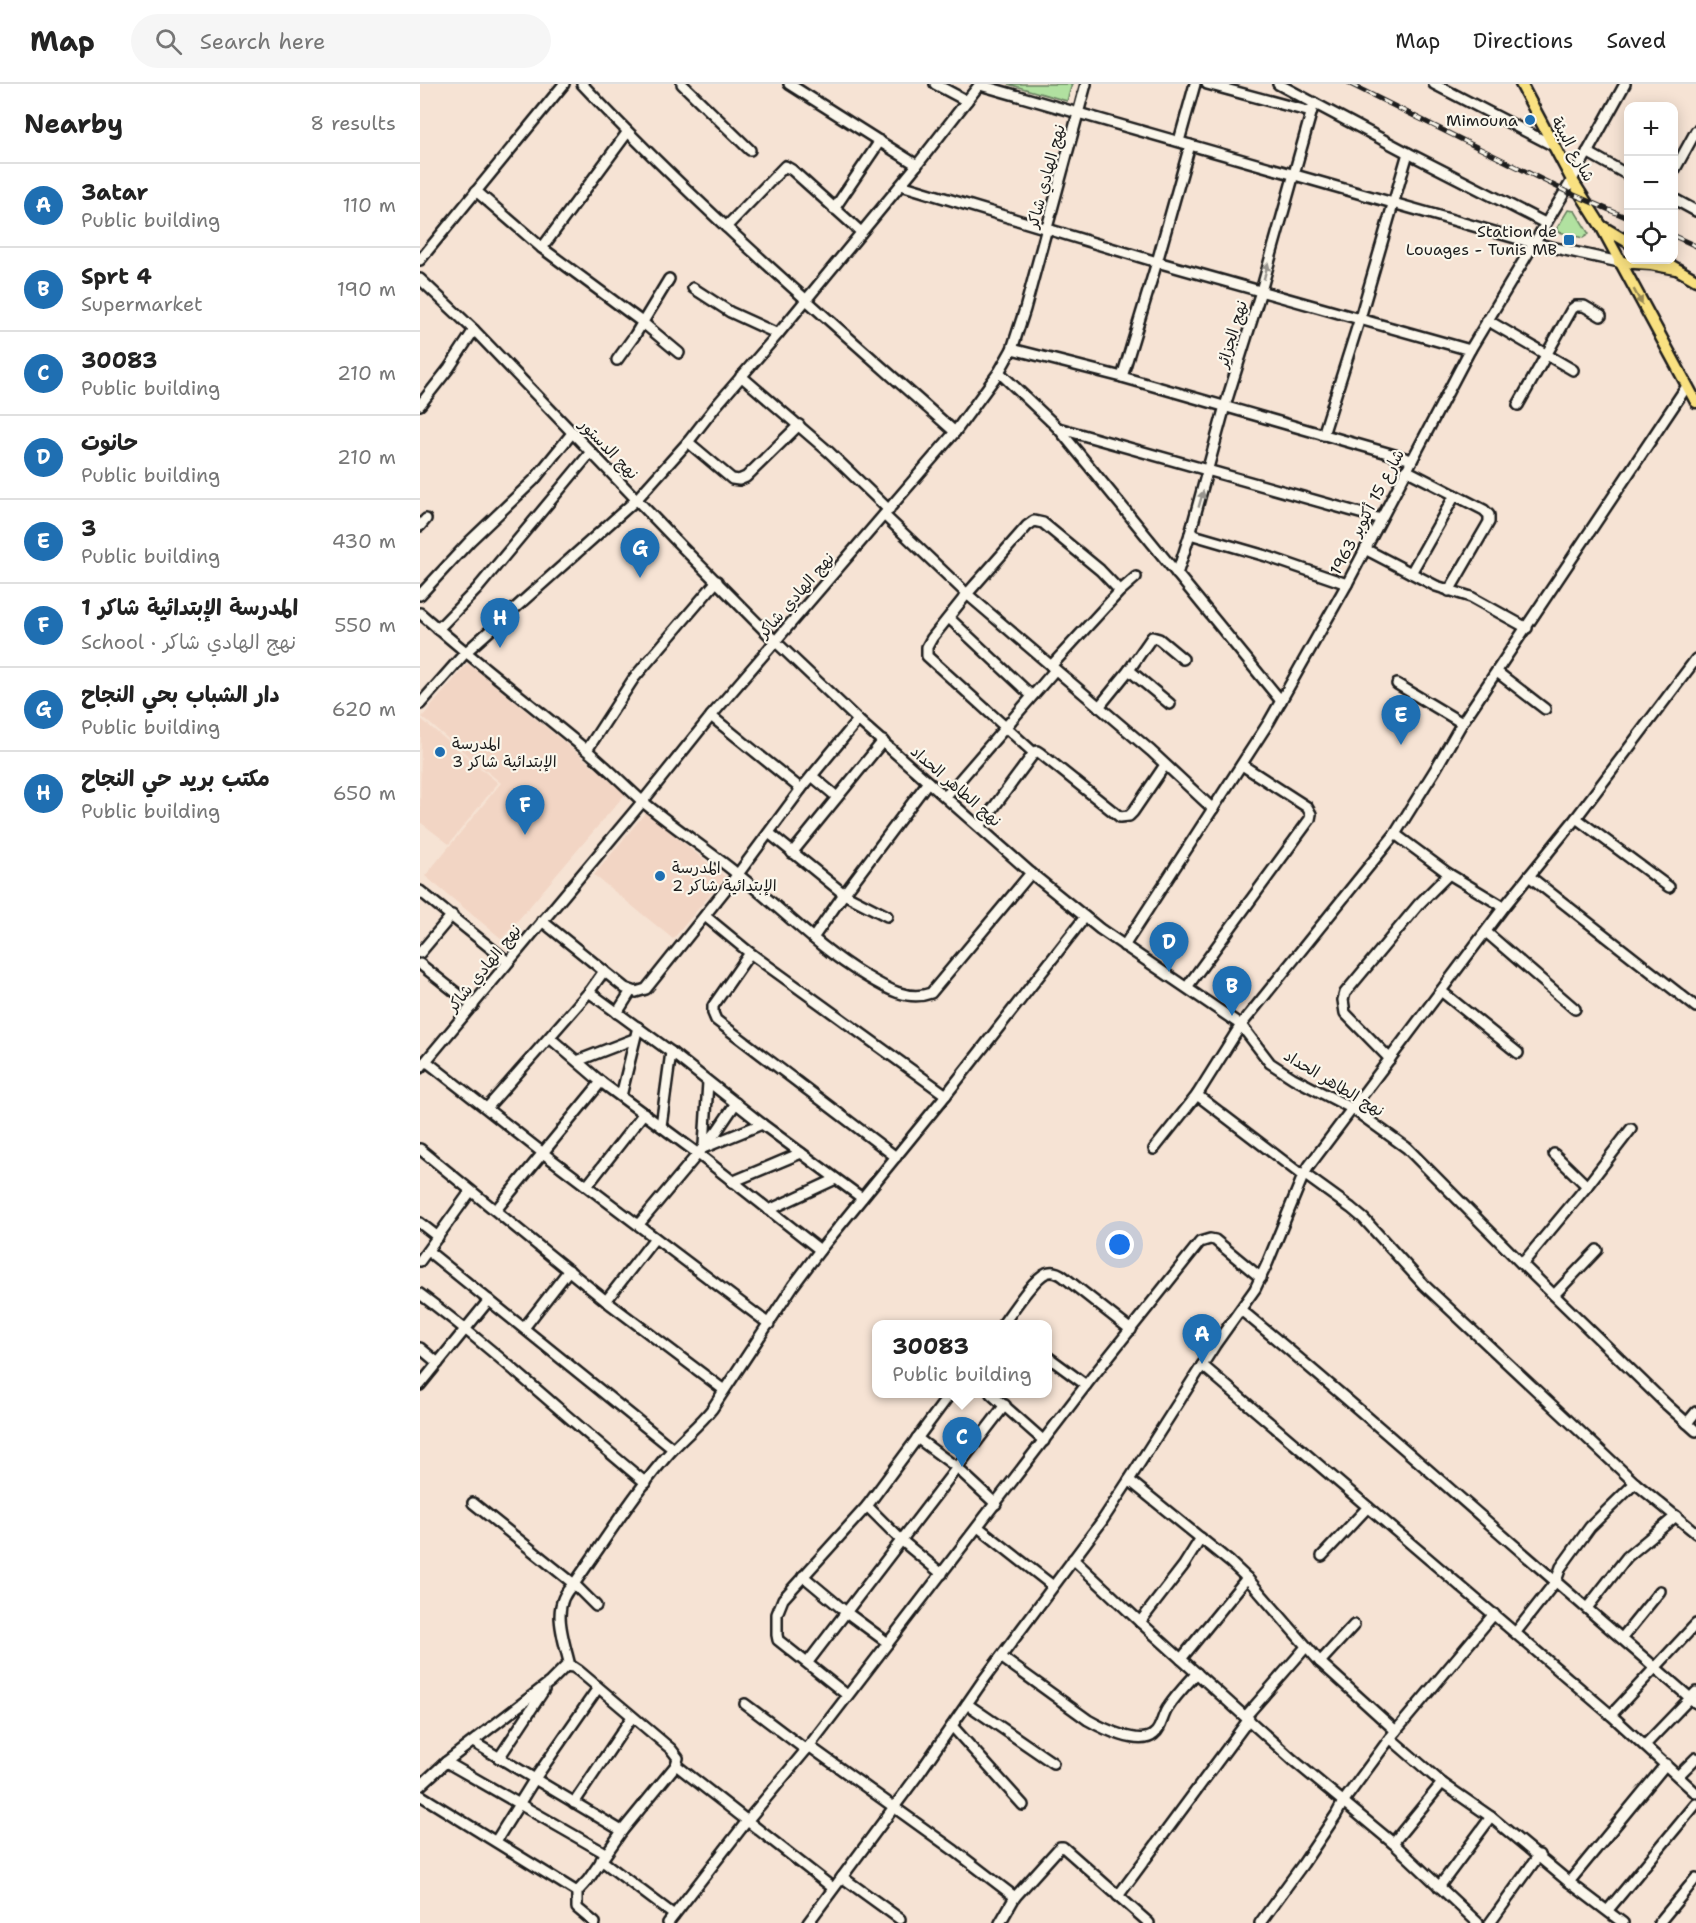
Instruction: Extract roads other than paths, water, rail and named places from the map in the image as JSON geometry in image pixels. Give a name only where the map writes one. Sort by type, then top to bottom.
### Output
[{"type":"main road","name":"شارع البيئة","points":[[1522,85],[1572,180],[1601,226],[1696,402]]},
{"type":"main road","name":"شارع البيئة","points":[[1601,226],[1624,239]]},
{"type":"main road","points":[[1619,262],[1651,264],[1676,269]]},
{"type":"main road","points":[[1667,264],[1696,280]]},
{"type":"street","points":[[420,260],[564,84]]},
{"type":"street","points":[[582,84],[627,133],[726,227],[955,432]]},
{"type":"street","points":[[682,84],[750,150]]},
{"type":"street","points":[[789,84],[917,165]]},
{"type":"street","points":[[935,84],[967,100]]},
{"type":"street","points":[[420,704],[466,652],[636,500],[688,442],[778,334],[901,185],[980,84],[1533,243],[1619,262]]},
{"type":"street","name":"نهج الهادي شاكر","points":[[423,1064],[643,801],[711,716],[955,432],[999,372],[1012,349],[1025,309],[1086,84]]},
{"type":"street","points":[[1179,141],[1195,84]]},
{"type":"street","points":[[1207,84],[1312,107]]},
{"type":"street","points":[[1278,84],[1312,107],[1545,223]]},
{"type":"street","points":[[1434,84],[1554,146]]},
{"type":"street","name":"شارع 15 أكتوبر 1963","points":[[1124,946],[1281,701],[1347,584],[1470,350],[1572,180],[1624,84]]},
{"type":"street","name":"نهج الجزائر","points":[[1177,574],[1209,471],[1225,406],[1261,291],[1312,107]]},
{"type":"street","points":[[1678,164],[1696,131]]},
{"type":"street","points":[[542,248],[627,133]]},
{"type":"street","points":[[834,209],[880,141]]},
{"type":"street","points":[[1122,377],[1190,145]]},
{"type":"street","points":[[1587,152],[1624,172]]},
{"type":"street","points":[[1323,435],[1408,153]]},
{"type":"street","points":[[726,227],[785,166],[861,232]]},
{"type":"street","points":[[901,185],[1157,262],[1470,350]]},
{"type":"street","points":[[476,191],[542,248],[642,322],[679,353]]},
{"type":"street","points":[[1678,201],[1696,211]]},
{"type":"street","name":"نهج الدستور","points":[[420,279],[474,330],[636,500],[775,641]]},
{"type":"street","points":[[617,360],[669,279]]},
{"type":"street","points":[[693,288],[730,312],[778,334]]},
{"type":"street","points":[[1518,405],[1572,309],[1576,306],[1584,306],[1601,315]]},
{"type":"street","points":[[1487,320],[1573,370]]},
{"type":"street","points":[[420,405],[449,368],[474,330]]},
{"type":"street","points":[[1012,349],[1122,377],[1412,460]]},
{"type":"street","points":[[999,372],[1058,428],[1281,701]]},
{"type":"street","points":[[741,376],[799,425],[967,594],[1213,809]]},
{"type":"street","points":[[1154,1149],[1197,1095],[1241,1025],[1395,834],[1462,723],[1687,386]]},
{"type":"street","points":[[688,442],[732,479],[738,480],[746,477],[799,425]]},
{"type":"street","points":[[1058,428],[1381,519]]},
{"type":"street","points":[[420,595],[470,541],[534,480],[573,432]]},
{"type":"street","points":[[438,629],[477,589],[591,452]]},
{"type":"street","points":[[1406,470],[1484,510],[1489,515],[1490,520],[1449,591]]},
{"type":"street","points":[[1411,573],[1455,495]]},
{"type":"street","points":[[1034,753],[927,656],[929,643],[967,594],[1028,526],[1037,521],[1043,523],[1100,570],[1120,591]]},
{"type":"street","points":[[1190,534],[1266,556],[1347,584]]},
{"type":"street","points":[[1365,549],[1436,586],[1471,597],[1527,628]]},
{"type":"street","points":[[946,796],[1032,696],[1053,668],[1120,591],[1136,577]]},
{"type":"street","points":[[587,750],[634,678],[717,581]]},
{"type":"street","points":[[420,613],[587,750],[643,801],[738,874],[813,938],[842,961],[887,988],[911,997],[931,993],[1031,873]]},
{"type":"street","points":[[949,618],[1032,696]]},
{"type":"street","points":[[1099,707],[1129,670],[1149,640],[1154,637],[1183,659]]},
{"type":"street","name":"نهج الطاهر الحداد","points":[[775,641],[858,720],[1031,873],[1124,946],[1241,1025],[1262,1054],[1280,1070],[1353,1109],[1407,1148],[1522,1264],[1696,1431]]},
{"type":"street","points":[[808,1923],[894,1808],[1129,1480],[1261,1278],[1303,1175],[1504,907],[1576,818],[1696,659]]},
{"type":"street","points":[[1129,670],[1170,704]]},
{"type":"street","points":[[1497,672],[1545,709]]},
{"type":"street","points":[[1397,684],[1462,723]]},
{"type":"street","points":[[711,716],[801,789]]},
{"type":"street","points":[[542,921],[631,991],[641,991],[651,985],[801,789],[858,720]]},
{"type":"street","points":[[792,853],[883,741]]},
{"type":"street","points":[[980,826],[1036,751],[1115,814],[1125,818],[1133,812],[1165,765]]},
{"type":"street","points":[[1187,987],[1310,819],[1311,814],[1307,807],[1242,765]]},
{"type":"street","points":[[812,776],[837,797]]},
{"type":"street","points":[[813,938],[928,782]]},
{"type":"street","points":[[1576,818],[1669,887]]},
{"type":"street","points":[[769,833],[844,894],[887,916]]},
{"type":"street","points":[[1395,834],[1449,874],[1504,907]]},
{"type":"street","points":[[1390,1059],[1346,1013],[1343,1006],[1345,993],[1419,904],[1449,874]]},
{"type":"street","points":[[1529,876],[1696,1007]]},
{"type":"street","points":[[420,891],[508,962]]},
{"type":"street","points":[[420,953],[452,915]]},
{"type":"street","points":[[705,916],[750,953],[946,1095]]},
{"type":"street","points":[[570,1666],[560,1612],[564,1594],[574,1584],[673,1449],[701,1423],[820,1250],[946,1095],[1085,916]]},
{"type":"street","points":[[1486,932],[1575,1009]]},
{"type":"street","points":[[750,953],[713,1006],[716,1020],[896,1157]]},
{"type":"street","points":[[420,964],[472,1006]]},
{"type":"street","points":[[487,1108],[550,1038],[604,971]]},
{"type":"street","points":[[617,1013],[631,991]]},
{"type":"street","points":[[1441,991],[1518,1053]]},
{"type":"street","points":[[589,992],[862,1198]]},
{"type":"street","points":[[621,1096],[638,1027]]},
{"type":"street","points":[[550,1038],[601,1082],[661,1126],[701,1149],[732,1182],[820,1250]]},
{"type":"street","points":[[578,1061],[634,1039]]},
{"type":"street","points":[[661,1126],[671,1052]]},
{"type":"street","points":[[423,1064],[487,1108],[769,1324]]},
{"type":"street","points":[[496,1210],[601,1082]]},
{"type":"street","points":[[701,1149],[708,1082]]},
{"type":"street","points":[[1197,1095],[1364,1219],[1424,1285],[1635,1483],[1696,1533]]},
{"type":"street","points":[[639,1224],[717,1131],[736,1103]]},
{"type":"street","points":[[587,1186],[644,1113]]},
{"type":"street","points":[[701,1149],[762,1124]]},
{"type":"street","points":[[1522,1264],[1631,1129]]},
{"type":"street","points":[[420,1149],[606,1301],[724,1390]]},
{"type":"street","points":[[732,1182],[801,1153]]},
{"type":"street","points":[[1554,1154],[1587,1186]]},
{"type":"street","points":[[770,1210],[836,1179]]},
{"type":"street","points":[[420,1261],[470,1192]]},
{"type":"street","points":[[420,1223],[438,1237]]},
{"type":"street","points":[[606,1301],[655,1238]]},
{"type":"street","points":[[446,1762],[520,1804],[603,1856],[671,1919],[807,1748],[1086,1385],[1200,1242],[1210,1239],[1221,1245],[1261,1278]]},
{"type":"street","points":[[1554,1295],[1597,1250]]},
{"type":"street","points":[[428,1251],[673,1449]]},
{"type":"street","points":[[524,1328],[569,1270]]},
{"type":"street","points":[[1007,1320],[1041,1277],[1049,1272],[1055,1272],[1131,1330]]},
{"type":"street","points":[[420,1294],[466,1329],[646,1483]]},
{"type":"street","points":[[420,1385],[489,1300]]},
{"type":"street","points":[[1241,1310],[1402,1445],[1654,1667],[1694,1698],[1645,1745]]},
{"type":"street","points":[[420,1348],[438,1363]]},
{"type":"street","points":[[1052,1360],[1086,1385]]},
{"type":"street","points":[[1202,1365],[1516,1632],[1696,1793]]},
{"type":"street","points":[[847,1695],[782,1644],[777,1635],[777,1614],[783,1599],[867,1506],[947,1398]]},
{"type":"street","points":[[996,1398],[1044,1441]]},
{"type":"street","points":[[807,1662],[1005,1405]]},
{"type":"street","points":[[1687,1423],[1696,1412]]},
{"type":"street","points":[[917,1438],[956,1467],[996,1504]]},
{"type":"street","points":[[1129,1480],[1247,1578],[1320,1662],[1442,1783],[1491,1817],[1569,1882],[1623,1923]]},
{"type":"street","points":[[1516,1632],[1556,1581],[1562,1567],[1590,1527],[1635,1483]]},
{"type":"street","points":[[473,1503],[574,1584],[596,1606]]},
{"type":"street","points":[[867,1506],[901,1540],[942,1574]]},
{"type":"street","points":[[1322,1557],[1368,1507]]},
{"type":"street","points":[[1587,1608],[1627,1557],[1676,1516]]},
{"type":"street","points":[[978,1527],[1053,1586]]},
{"type":"street","points":[[1140,1622],[1184,1565],[1201,1538]]},
{"type":"street","points":[[1073,1559],[1247,1718],[1393,1843],[1478,1923]]},
{"type":"street","points":[[803,1576],[888,1643]]},
{"type":"street","points":[[1181,1659],[1247,1578]]},
{"type":"street","points":[[1622,1638],[1660,1591]]},
{"type":"street","points":[[1260,1923],[1393,1734],[1494,1614]]},
{"type":"street","points":[[1611,1715],[1696,1624]]},
{"type":"street","points":[[1320,1662],[1354,1625]]},
{"type":"street","points":[[1118,1896],[1247,1718],[1306,1647]]},
{"type":"street","points":[[1001,1657],[1088,1720],[1102,1728],[1130,1737],[1148,1738],[1154,1735],[1167,1708],[1197,1673]]},
{"type":"street","points":[[499,1758],[550,1682],[563,1668],[570,1666],[579,1671],[676,1754],[678,1761],[676,1765],[622,1831],[577,1892],[577,1908],[595,1923]]},
{"type":"street","points":[[420,1786],[446,1762],[550,1682]]},
{"type":"street","points":[[496,1842],[534,1780],[598,1688]]},
{"type":"street","points":[[745,1704],[978,1867],[1015,1897]]},
{"type":"street","points":[[967,1704],[1053,1763]]},
{"type":"street","points":[[574,1803],[633,1718]]},
{"type":"street","points":[[952,1726],[1023,1805]]},
{"type":"street","points":[[472,1742],[622,1831]]},
{"type":"street","points":[[1678,1776],[1696,1758]]},
{"type":"street","points":[[1569,1882],[1666,1764]]},
{"type":"street","points":[[676,1765],[833,1888]]},
{"type":"street","points":[[1393,1843],[1442,1783]]},
{"type":"street","points":[[420,1795],[577,1892]]},
{"type":"street","points":[[1608,1910],[1696,1804]]},
{"type":"street","points":[[1439,1887],[1491,1817]]},
{"type":"street","points":[[1000,1923],[1015,1897],[1060,1847],[1063,1847],[1149,1923]]},
{"type":"street","points":[[1490,1923],[1539,1855]]},
{"type":"street","points":[[842,1877],[900,1919]]},
{"type":"street","points":[[1659,1923],[1696,1878]]},
{"type":"railway","points":[[1350,84],[1565,191],[1624,216]]},
{"type":"railway","points":[[1678,238],[1696,246]]},
{"type":"place","name":"Mimouna","points":[[1530,120]]},
{"type":"place","name":"Station de Louages - Tunis MB","points":[[1569,240]]},
{"type":"place","name":"دار الشباب بحي النجاح","points":[[640,578]]},
{"type":"place","name":"مكتب بريد حي النجاح","points":[[500,648]]},
{"type":"place","name":"3","points":[[1401,745]]},
{"type":"place","name":"المدرسة الإبتدائية شاكر 3","points":[[440,752]]},
{"type":"place","name":"المدرسة الإبتدائية شاكر 1","points":[[525,835]]},
{"type":"place","name":"المدرسة الإبتدائية شاكر 2","points":[[660,876]]},
{"type":"place","name":"حانوت","points":[[1169,972]]},
{"type":"place","name":"Sprt 4","points":[[1232,1016]]},
{"type":"place","name":"3atar","points":[[1202,1364]]},
{"type":"place","name":"30083","points":[[962,1467]]}]
